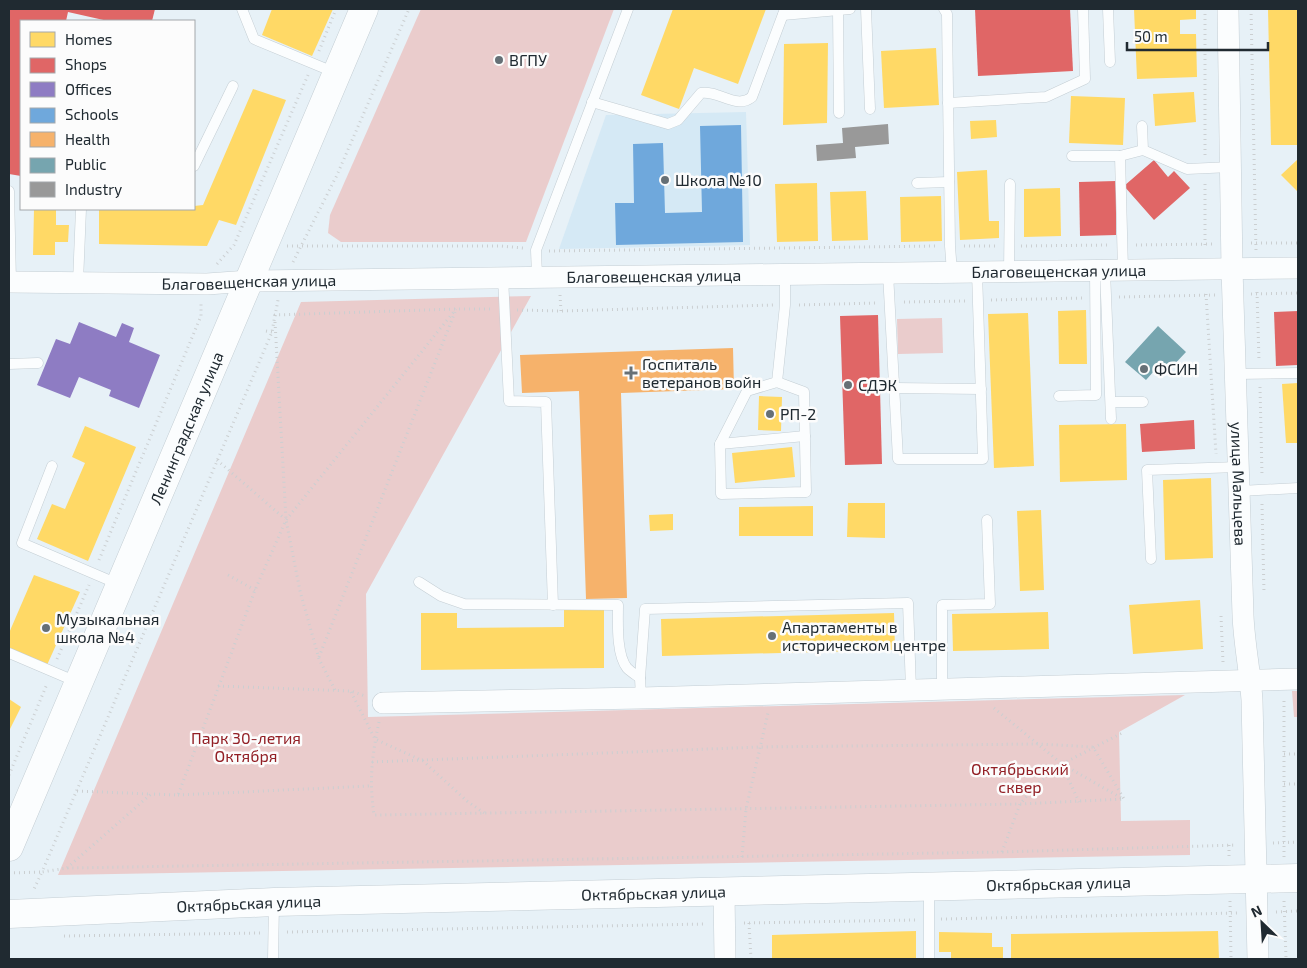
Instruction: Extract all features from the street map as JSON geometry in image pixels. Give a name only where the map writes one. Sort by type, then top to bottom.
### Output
[{"type":"main road","name":"Ленинградская улица","points":[[9,846],[249,281],[325,69],[364,9]]},
{"type":"main road","name":"Октябрьская улица","points":[[9,914],[274,902],[724,893],[1291,878]]},
{"type":"street","name":"улица Мальцева","points":[[1228,9],[1232,269],[1244,647],[1250,680],[1258,959]]},
{"type":"street","name":"Благовещенская улица","points":[[10,282],[208,284],[249,281],[536,276],[1298,268]]},
{"type":"street","points":[[383,703],[641,688],[772,694],[1291,680]]},
{"type":"street","points":[[724,893],[725,959]]},
{"type":"lane","points":[[242,9],[254,39],[325,69]]},
{"type":"lane","points":[[536,276],[536,250],[628,9]]},
{"type":"lane","points":[[592,102],[668,124],[678,120],[702,93],[708,92],[740,102],[746,101],[752,97],[784,12],[850,9]]},
{"type":"lane","points":[[866,9],[870,109]]},
{"type":"lane","points":[[944,9],[947,14],[952,272]]},
{"type":"lane","points":[[948,103],[1046,97],[1086,79],[1083,9]]},
{"type":"lane","points":[[1108,9],[1110,62]]},
{"type":"lane","points":[[838,10],[839,113]]},
{"type":"lane","points":[[195,164],[233,86]]},
{"type":"lane","points":[[1142,126],[1143,150]]},
{"type":"lane","points":[[1072,156],[1120,156],[1143,150],[1187,170],[1231,167]]},
{"type":"lane","points":[[1059,396],[1096,395],[1107,271],[1122,245],[1120,156]]},
{"type":"lane","points":[[918,183],[949,182]]},
{"type":"lane","points":[[1008,272],[1010,184]]},
{"type":"lane","points":[[9,191],[10,282]]},
{"type":"lane","points":[[78,282],[81,210]]},
{"type":"lane","points":[[1107,271],[1111,419]]},
{"type":"lane","points":[[888,273],[898,459],[983,459],[977,272]]},
{"type":"lane","points":[[777,382],[785,305],[785,274]]},
{"type":"lane","points":[[503,277],[509,402],[546,402],[553,605]]},
{"type":"lane","points":[[9,364],[38,363]]},
{"type":"lane","points":[[1236,374],[1298,373]]},
{"type":"lane","points":[[777,382],[804,392],[805,436],[806,492],[721,494],[720,444],[747,391],[777,382]]},
{"type":"lane","points":[[895,388],[981,389]]},
{"type":"lane","points":[[1111,402],[1143,402]]},
{"type":"lane","points":[[720,444],[805,436]]},
{"type":"lane","points":[[52,466],[22,543],[119,585]]},
{"type":"lane","points":[[1150,559],[1147,470],[1239,467]]},
{"type":"lane","points":[[1240,491],[1298,488]]},
{"type":"lane","points":[[942,689],[942,604],[990,604],[987,520]]},
{"type":"lane","points":[[419,582],[441,596],[464,604],[618,604],[619,643],[622,656],[627,668],[641,688]]},
{"type":"lane","points":[[641,688],[646,609],[908,602],[911,690]]},
{"type":"lane","points":[[9,653],[78,682]]},
{"type":"lane","points":[[929,888],[929,959]]},
{"type":"lane","points":[[273,959],[274,902]]},
{"type":"path","points":[[213,268],[234,245],[325,69],[336,9]]},
{"type":"path","points":[[335,691],[318,659],[300,591],[286,520],[275,315],[284,281],[299,247],[337,175],[408,9]]},
{"type":"path","points":[[1205,9],[1205,270]]},
{"type":"path","points":[[1251,9],[1264,597]]},
{"type":"path","points":[[286,246],[500,246],[560,252],[1298,243]]},
{"type":"path","points":[[1234,294],[1298,293]]},
{"type":"path","points":[[9,775],[201,316],[202,302]]},
{"type":"path","points":[[178,795],[255,590],[286,520],[456,309],[318,659]]},
{"type":"path","points":[[201,316],[210,318]]},
{"type":"path","points":[[266,331],[272,332]]},
{"type":"path","points":[[217,460],[286,520]]},
{"type":"path","points":[[228,574],[255,590]]},
{"type":"path","points":[[1286,959],[1291,878],[1284,784],[1284,754],[1291,680]]},
{"type":"path","points":[[218,686],[351,691],[383,703],[375,739],[370,786],[374,815],[1020,804],[1124,799]]},
{"type":"path","points":[[970,688],[1062,764],[1124,799]]},
{"type":"path","points":[[351,691],[375,739],[423,761],[466,801],[484,813]]},
{"type":"path","points":[[742,857],[746,809],[772,694]]},
{"type":"path","points":[[1002,852],[1020,804],[1038,783],[1062,764],[1124,732]]},
{"type":"path","points":[[372,762],[760,747],[1039,744],[1093,747]]},
{"type":"path","points":[[1093,747],[1124,799]]},
{"type":"path","points":[[1284,754],[1298,754]]},
{"type":"path","points":[[1062,764],[1079,802]]},
{"type":"path","points":[[1284,784],[1298,784]]},
{"type":"path","points":[[78,791],[178,795],[370,786]]},
{"type":"path","points":[[67,868],[151,794]]},
{"type":"path","points":[[9,873],[42,872],[36,884]]},
{"type":"path","points":[[1230,880],[1231,959]]},
{"type":"path","points":[[59,936],[1230,913]]},
{"type":"path","points":[[749,923],[751,959]]},
{"type":"shaded area","name":"Школа №10","points":[[746,112],[750,245],[559,249],[606,115]]},
{"type":"green space","name":"ВГПУ","points":[[421,9],[614,9],[526,242],[341,242],[328,233],[330,215]]},
{"type":"green space","points":[[531,296],[366,594],[368,717],[1185,695],[1119,732],[1121,821],[1190,820],[1190,855],[58,875],[301,302]]},
{"type":"green space","points":[[942,318],[943,353],[898,354],[897,319]]},
{"type":"green space","points":[[1292,691],[1298,691],[1298,717],[1294,717]]},
{"type":"building: Homes","points":[[272,9],[333,9],[312,56],[262,35]]},
{"type":"building: Homes","points":[[673,9],[766,9],[738,84],[694,68],[679,109],[641,95]]},
{"type":"building: Homes","points":[[1134,9],[1196,9],[1196,19],[1180,20],[1180,34],[1196,34],[1197,77],[1137,79]]},
{"type":"building: Homes","points":[[1268,9],[1298,9],[1298,145],[1271,145]]},
{"type":"building: Homes","points":[[828,43],[827,123],[783,125],[784,44]]},
{"type":"building: Homes","points":[[936,48],[939,105],[884,108],[881,51]]},
{"type":"building: Homes","points":[[253,89],[286,100],[236,225],[219,220],[207,246],[99,244],[99,210],[195,210],[195,206],[203,205]]},
{"type":"building: Homes","points":[[1194,92],[1196,122],[1155,126],[1153,94]]},
{"type":"building: Homes","points":[[1071,96],[1125,98],[1123,145],[1069,143]]},
{"type":"building: Homes","points":[[996,120],[997,137],[971,139],[970,121]]},
{"type":"building: Homes","points":[[1298,159],[1298,192],[1281,175]]},
{"type":"building: Homes","points":[[987,170],[989,221],[999,221],[999,238],[960,240],[957,172]]},
{"type":"building: Homes","points":[[817,183],[818,241],[777,242],[775,184]]},
{"type":"building: Homes","points":[[1060,188],[1061,236],[1024,237],[1024,189]]},
{"type":"building: Homes","points":[[866,191],[868,240],[832,241],[830,192]]},
{"type":"building: Homes","points":[[941,196],[942,241],[901,242],[900,197]]},
{"type":"building: Homes","points":[[34,210],[56,210],[56,225],[69,225],[68,242],[55,242],[55,255],[33,255]]},
{"type":"building: Homes","points":[[1086,310],[1087,364],[1059,364],[1058,311]]},
{"type":"building: Homes","points":[[1028,313],[1034,466],[994,468],[988,314]]},
{"type":"building: Homes","points":[[1298,383],[1298,443],[1286,443],[1282,384]]},
{"type":"building: Homes","name":"РП-2","points":[[759,396],[782,397],[781,431],[758,430]]},
{"type":"building: Homes","points":[[1126,424],[1127,480],[1060,482],[1059,425]]},
{"type":"building: Homes","points":[[85,426],[136,447],[88,561],[37,539],[52,504],[65,509],[85,463],[72,457]]},
{"type":"building: Homes","points":[[792,447],[795,477],[735,483],[732,453]]},
{"type":"building: Homes","points":[[1211,478],[1213,558],[1165,560],[1163,480]]},
{"type":"building: Homes","points":[[848,503],[885,503],[885,538],[847,537]]},
{"type":"building: Homes","points":[[813,506],[813,536],[739,536],[739,507]]},
{"type":"building: Homes","points":[[1041,510],[1044,590],[1020,591],[1017,511]]},
{"type":"building: Homes","points":[[673,514],[673,530],[650,531],[649,515]]},
{"type":"building: Homes","points":[[34,575],[80,592],[47,665],[9,649],[9,633]]},
{"type":"building: Homes","points":[[1200,600],[1203,649],[1133,654],[1129,605]]},
{"type":"building: Homes","points":[[564,610],[604,610],[604,668],[421,670],[421,613],[457,613],[457,628],[564,627]]},
{"type":"building: Homes","points":[[1048,612],[1049,649],[953,651],[952,614]]},
{"type":"building: Homes","points":[[894,613],[895,650],[662,656],[661,619]]},
{"type":"building: Homes","points":[[9,699],[21,707],[9,731]]},
{"type":"building: Homes","points":[[916,931],[916,959],[772,959],[772,935]]},
{"type":"building: Homes","points":[[1218,931],[1219,959],[1011,959],[1011,934]]},
{"type":"building: Homes","points":[[939,932],[992,933],[992,947],[1003,947],[1003,959],[951,959],[951,952],[939,952]]},
{"type":"building: Shops","points":[[9,9],[155,9],[152,20],[104,20],[68,12],[66,20],[20,20],[20,176],[9,174]]},
{"type":"building: Shops","points":[[975,9],[1070,9],[1073,71],[978,76]]},
{"type":"building: Shops","points":[[1154,160],[1168,177],[1174,171],[1190,188],[1154,220],[1124,186]]},
{"type":"building: Shops","points":[[1116,181],[1116,235],[1080,236],[1079,182]]},
{"type":"building: Shops","points":[[1298,311],[1298,365],[1276,366],[1274,312]]},
{"type":"building: Shops","points":[[878,315],[882,464],[845,465],[840,316]]},
{"type":"building: Shops","points":[[1194,420],[1195,449],[1142,452],[1140,424]]},
{"type":"building: Offices","points":[[79,322],[116,337],[122,323],[134,328],[129,342],[160,355],[139,408],[109,396],[111,390],[79,377],[70,398],[37,385],[56,339],[70,344]]},
{"type":"building: Schools","points":[[741,125],[743,242],[616,245],[615,203],[634,203],[633,144],[663,143],[665,213],[702,212],[700,126]]},
{"type":"building: Health","points":[[733,348],[734,389],[621,393],[627,598],[586,599],[579,391],[522,393],[520,355]]},
{"type":"building: Public","points":[[1158,326],[1186,352],[1170,369],[1162,362],[1146,380],[1125,362]]},
{"type":"building: Industry","points":[[888,124],[889,144],[855,147],[856,158],[817,161],[816,145],[843,143],[842,128]]},
{"type":"place","name":"ВГПУ","points":[[499,60]]},
{"type":"place","name":"Школа №10","points":[[665,180]]},
{"type":"place","name":"ФСИН","points":[[1144,369]]},
{"type":"place","name":"Госпиталь ветеранов войн","points":[[631,373]]},
{"type":"place","name":"СДЭК","points":[[848,385]]},
{"type":"place","name":"РП-2","points":[[770,414]]},
{"type":"place","name":"Музыкальная школа №4","points":[[46,628]]},
{"type":"place","name":"Апартаменты в историческом центре","points":[[772,636]]},
{"type":"park label","name":"Парк 30-летия Октября","points":[[246,747]]},
{"type":"park label","name":"Октябрьский сквер","points":[[1020,778]]}]
